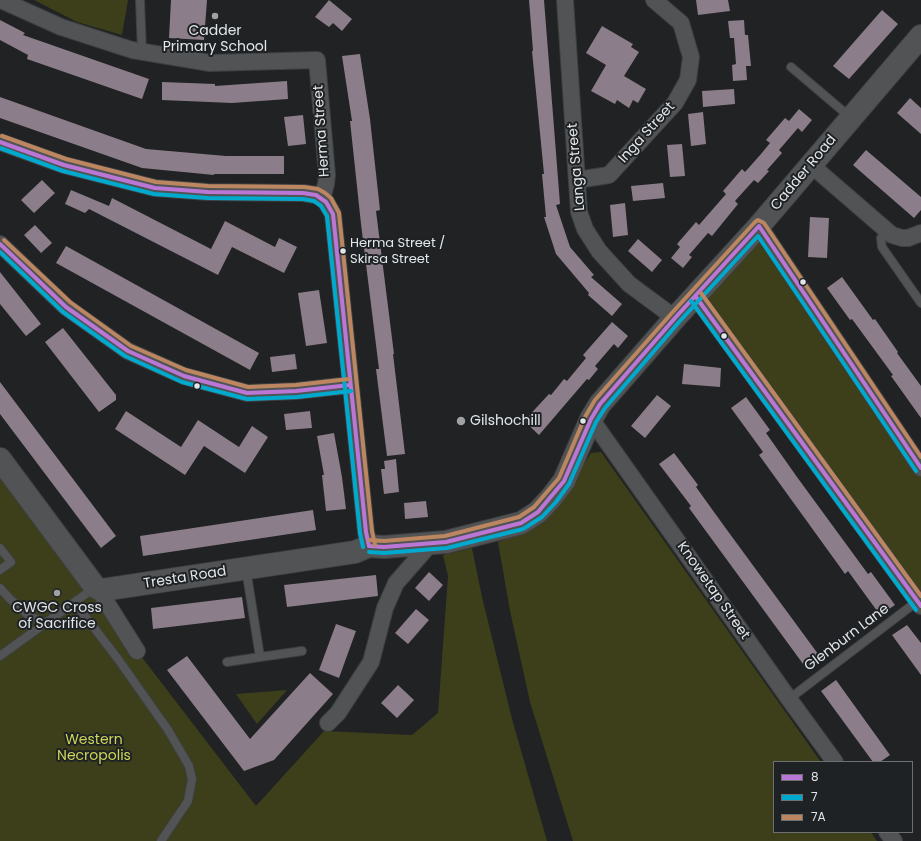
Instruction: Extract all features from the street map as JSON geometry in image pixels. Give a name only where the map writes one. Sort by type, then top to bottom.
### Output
[{"type":"street","name":"Herma Street","points":[[1,0],[61,27],[132,50],[210,63],[317,60],[327,175],[322,198],[333,214],[350,385],[366,532],[369,546]]},
{"type":"street","name":"Langa Street","points":[[565,0],[579,212],[585,229],[599,251],[629,284],[675,318]]},
{"type":"street","name":"Inga Street","points":[[577,180],[609,175],[675,103],[688,80],[691,57],[680,23],[654,0]]},
{"type":"street","name":"Cadder Road","points":[[439,542],[521,523],[538,512],[551,498],[564,480],[591,419],[600,404],[675,318],[760,226],[921,36]]},
{"type":"street","points":[[0,142],[64,165],[155,188],[208,192],[303,194],[316,195],[322,198]]},
{"type":"street","points":[[811,165],[892,235],[902,238],[913,237],[921,233]]},
{"type":"street","points":[[760,226],[921,468]]},
{"type":"street","points":[[0,244],[66,307],[128,351],[184,376],[247,393],[296,391],[350,385]]},
{"type":"street","points":[[696,296],[920,602]]},
{"type":"street","name":"Knowetap Street","points":[[591,419],[834,761]]},
{"type":"street","points":[[0,459],[97,588],[137,651]]},
{"type":"street","points":[[328,723],[338,713],[371,662],[385,608],[396,583],[439,542]]},
{"type":"street","name":"Tresta Road","points":[[97,588],[110,589],[355,552],[369,546],[384,547],[439,542]]},
{"type":"street","points":[[888,833],[894,841]]},
{"type":"lane","points":[[140,0],[142,51]]},
{"type":"lane","points":[[792,67],[851,118]]},
{"type":"lane","points":[[886,231],[881,238],[882,247],[921,303]]},
{"type":"lane","points":[[0,548],[11,562],[0,570]]},
{"type":"lane","points":[[246,568],[260,657]]},
{"type":"lane","points":[[0,588],[10,599],[30,616],[45,623]]},
{"type":"lane","points":[[0,656],[97,588]]},
{"type":"lane","name":"Glenburn Lane","points":[[789,699],[920,602]]},
{"type":"lane","points":[[76,603],[168,730],[188,766],[192,779],[188,801],[161,841]]},
{"type":"lane","points":[[227,662],[302,651]]},
{"type":"green space","points":[[34,0],[128,0],[122,35],[77,22]]},
{"type":"green space","points":[[758,230],[921,471],[921,597],[698,298]]},
{"type":"green space","points":[[601,452],[820,761],[773,761],[773,833],[872,833],[877,841],[573,841],[530,702],[510,611],[498,542],[530,528],[557,507],[591,453]]},
{"type":"green space","name":"Western Necropolis","points":[[0,472],[256,806],[324,731],[412,735],[438,713],[448,576],[443,555],[472,548],[482,597],[512,719],[547,841],[0,841]]},
{"type":"green space","points":[[287,690],[257,724],[236,694]]},
{"type":"building","points":[[171,0],[207,0],[204,40],[169,38]]},
{"type":"building","points":[[329,0],[352,19],[342,31],[333,23],[329,27],[315,17]]},
{"type":"building","points":[[529,0],[544,0],[560,204],[556,205],[570,247],[594,275],[591,277],[622,304],[612,316],[588,295],[589,293],[556,254],[544,217],[546,217],[542,174],[544,174],[532,51]]},
{"type":"building","points":[[696,0],[728,0],[730,11],[698,15]]},
{"type":"building","points":[[882,10],[898,24],[849,79],[833,66]]},
{"type":"building","points":[[0,20],[25,33],[23,35],[149,79],[142,99],[27,59],[28,55],[0,40]]},
{"type":"building","points":[[744,20],[745,35],[748,35],[751,66],[746,66],[747,80],[733,81],[732,65],[736,64],[734,38],[730,38],[728,21]]},
{"type":"building","points":[[602,26],[633,44],[631,47],[639,52],[624,76],[646,89],[638,103],[633,100],[629,108],[617,100],[615,104],[591,91],[606,65],[586,53]]},
{"type":"building","points":[[360,54],[370,119],[380,210],[376,211],[405,454],[387,456],[376,369],[379,369],[350,121],[352,121],[342,56]]},
{"type":"building","points":[[287,81],[288,99],[232,103],[162,100],[162,82],[215,84],[215,86]]},
{"type":"building","points":[[734,89],[735,104],[703,107],[702,91]]},
{"type":"building","points":[[0,97],[146,149],[226,156],[284,156],[284,174],[214,175],[142,168],[0,118]]},
{"type":"building","points":[[910,98],[921,108],[921,134],[897,113]]},
{"type":"building","points":[[799,109],[812,120],[802,132],[798,128],[779,150],[782,153],[767,170],[769,171],[758,183],[754,180],[735,201],[738,204],[712,236],[708,233],[689,255],[692,257],[683,268],[671,258],[680,247],[677,244],[696,222],[699,225],[726,194],[723,191],[742,169],[745,172],[761,154],[770,143],[766,140],[785,118],[789,121]]},
{"type":"building","points":[[703,112],[706,144],[691,146],[688,114]]},
{"type":"building","points":[[303,115],[306,144],[288,146],[284,117]]},
{"type":"building","points":[[682,144],[685,176],[670,177],[667,145]]},
{"type":"building","points":[[866,150],[921,197],[921,210],[914,218],[853,165]]},
{"type":"building","points":[[42,180],[55,193],[34,213],[21,200]]},
{"type":"building","points":[[663,183],[665,198],[633,201],[631,186]]},
{"type":"building","points":[[71,190],[109,206],[112,198],[211,249],[225,221],[275,247],[279,238],[297,247],[284,273],[232,247],[218,275],[89,209],[85,213],[65,204]]},
{"type":"building","points":[[625,203],[628,235],[613,237],[610,205]]},
{"type":"building","points":[[810,217],[829,218],[827,258],[808,257]]},
{"type":"building","points":[[35,225],[52,243],[41,253],[24,235]]},
{"type":"building","points":[[638,239],[662,260],[652,272],[628,251]]},
{"type":"building","points":[[66,246],[259,353],[250,370],[56,263]]},
{"type":"building","points":[[0,272],[41,324],[26,336],[0,304]]},
{"type":"building","points":[[842,277],[873,320],[875,319],[921,386],[921,418],[891,376],[893,375],[827,288]]},
{"type":"building","points":[[319,290],[327,343],[306,346],[298,293]]},
{"type":"building","points":[[612,322],[628,336],[618,348],[614,344],[595,366],[598,369],[589,380],[587,379],[539,435],[524,421],[549,394],[551,395],[564,379],[567,381],[586,358],[583,355]]},
{"type":"building","points":[[63,328],[116,395],[116,400],[99,412],[45,342]]},
{"type":"building","points":[[295,354],[297,369],[272,372],[270,357]]},
{"type":"building","points":[[684,364],[721,368],[720,387],[682,384]]},
{"type":"building","points":[[0,382],[116,536],[101,548],[0,414]]},
{"type":"building","points":[[657,395],[671,406],[645,438],[631,426]]},
{"type":"building","points":[[746,397],[770,430],[766,433],[797,477],[868,574],[871,572],[895,605],[880,615],[848,571],[845,574],[759,455],[763,452],[731,408]]},
{"type":"building","points":[[126,411],[181,447],[198,420],[239,447],[252,426],[268,437],[245,473],[204,446],[185,475],[115,429]]},
{"type":"building","points":[[310,411],[312,428],[286,430],[284,414]]},
{"type":"building","points":[[334,433],[346,509],[326,511],[322,475],[324,475],[317,436]]},
{"type":"building","points":[[674,453],[698,485],[696,487],[821,658],[806,668],[689,508],[691,506],[659,464]]},
{"type":"building","points":[[396,459],[399,492],[384,494],[381,469],[385,469],[384,461]]},
{"type":"building","points":[[426,501],[428,517],[405,519],[404,503]]},
{"type":"building","points":[[313,510],[316,530],[143,556],[140,536]]},
{"type":"building","points":[[429,572],[443,585],[429,601],[415,588]]},
{"type":"building","points":[[376,575],[378,596],[287,607],[284,585]]},
{"type":"building","points":[[242,597],[245,618],[153,629],[151,608]]},
{"type":"building","points":[[416,609],[429,620],[408,644],[395,633]]},
{"type":"building","points":[[336,624],[356,631],[339,678],[319,670]]},
{"type":"building","points":[[907,625],[921,643],[921,675],[892,635]]},
{"type":"building","points":[[187,656],[250,739],[310,673],[333,694],[274,760],[244,771],[167,670]]},
{"type":"building","points":[[836,680],[890,755],[881,761],[872,761],[821,691]]},
{"type":"building","points":[[398,685],[414,700],[397,718],[381,703]]},
{"type":"transit line","name":"7A","points":[[2,136],[66,159],[156,182],[208,186],[304,187],[318,189],[331,198],[339,213],[372,531],[375,545]]},
{"type":"transit line","name":"8","points":[[0,142],[64,165],[155,188],[208,192],[303,193],[316,195],[326,202],[333,214],[366,532],[369,546]]},
{"type":"transit line","name":"7","points":[[0,148],[63,171],[154,194],[208,198],[303,199],[314,201],[321,206],[327,216],[360,533],[363,547]]},
{"type":"transit line","name":"7A","points":[[369,540],[384,541],[445,536],[519,517],[534,507],[559,478],[585,417],[595,400],[671,314],[758,220],[764,223],[921,457]]},
{"type":"transit line","name":"8","points":[[369,546],[384,547],[446,542],[521,523],[538,512],[564,481],[591,419],[600,404],[675,318],[759,226],[921,468]]},
{"type":"transit line","name":"7","points":[[369,552],[384,553],[447,548],[523,529],[542,517],[556,502],[569,484],[596,422],[605,408],[679,322],[758,236],[916,471]]},
{"type":"transit line","name":"7A","points":[[4,240],[70,302],[131,346],[186,370],[248,387],[296,385],[349,379]]},
{"type":"transit line","name":"8","points":[[0,244],[66,307],[128,351],[184,376],[247,393],[296,391],[350,385]]},
{"type":"transit line","name":"7","points":[[0,252],[63,312],[125,356],[182,382],[247,399],[297,397],[351,391]]},
{"type":"transit line","name":"7A","points":[[701,293],[921,596]]},
{"type":"transit line","name":"8","points":[[696,297],[921,606]]},
{"type":"transit line","name":"7","points":[[691,301],[916,610]]},
{"type":"place","name":"Cadder Primary School","points":[[215,16]]},
{"type":"place","name":"Herma Street / Skirsa Street","points":[[343,251]]},
{"type":"place","name":"Gilshochill","points":[[461,421]]},
{"type":"place","name":"CWGC Cross of Sacrifice","points":[[57,593]]}]
